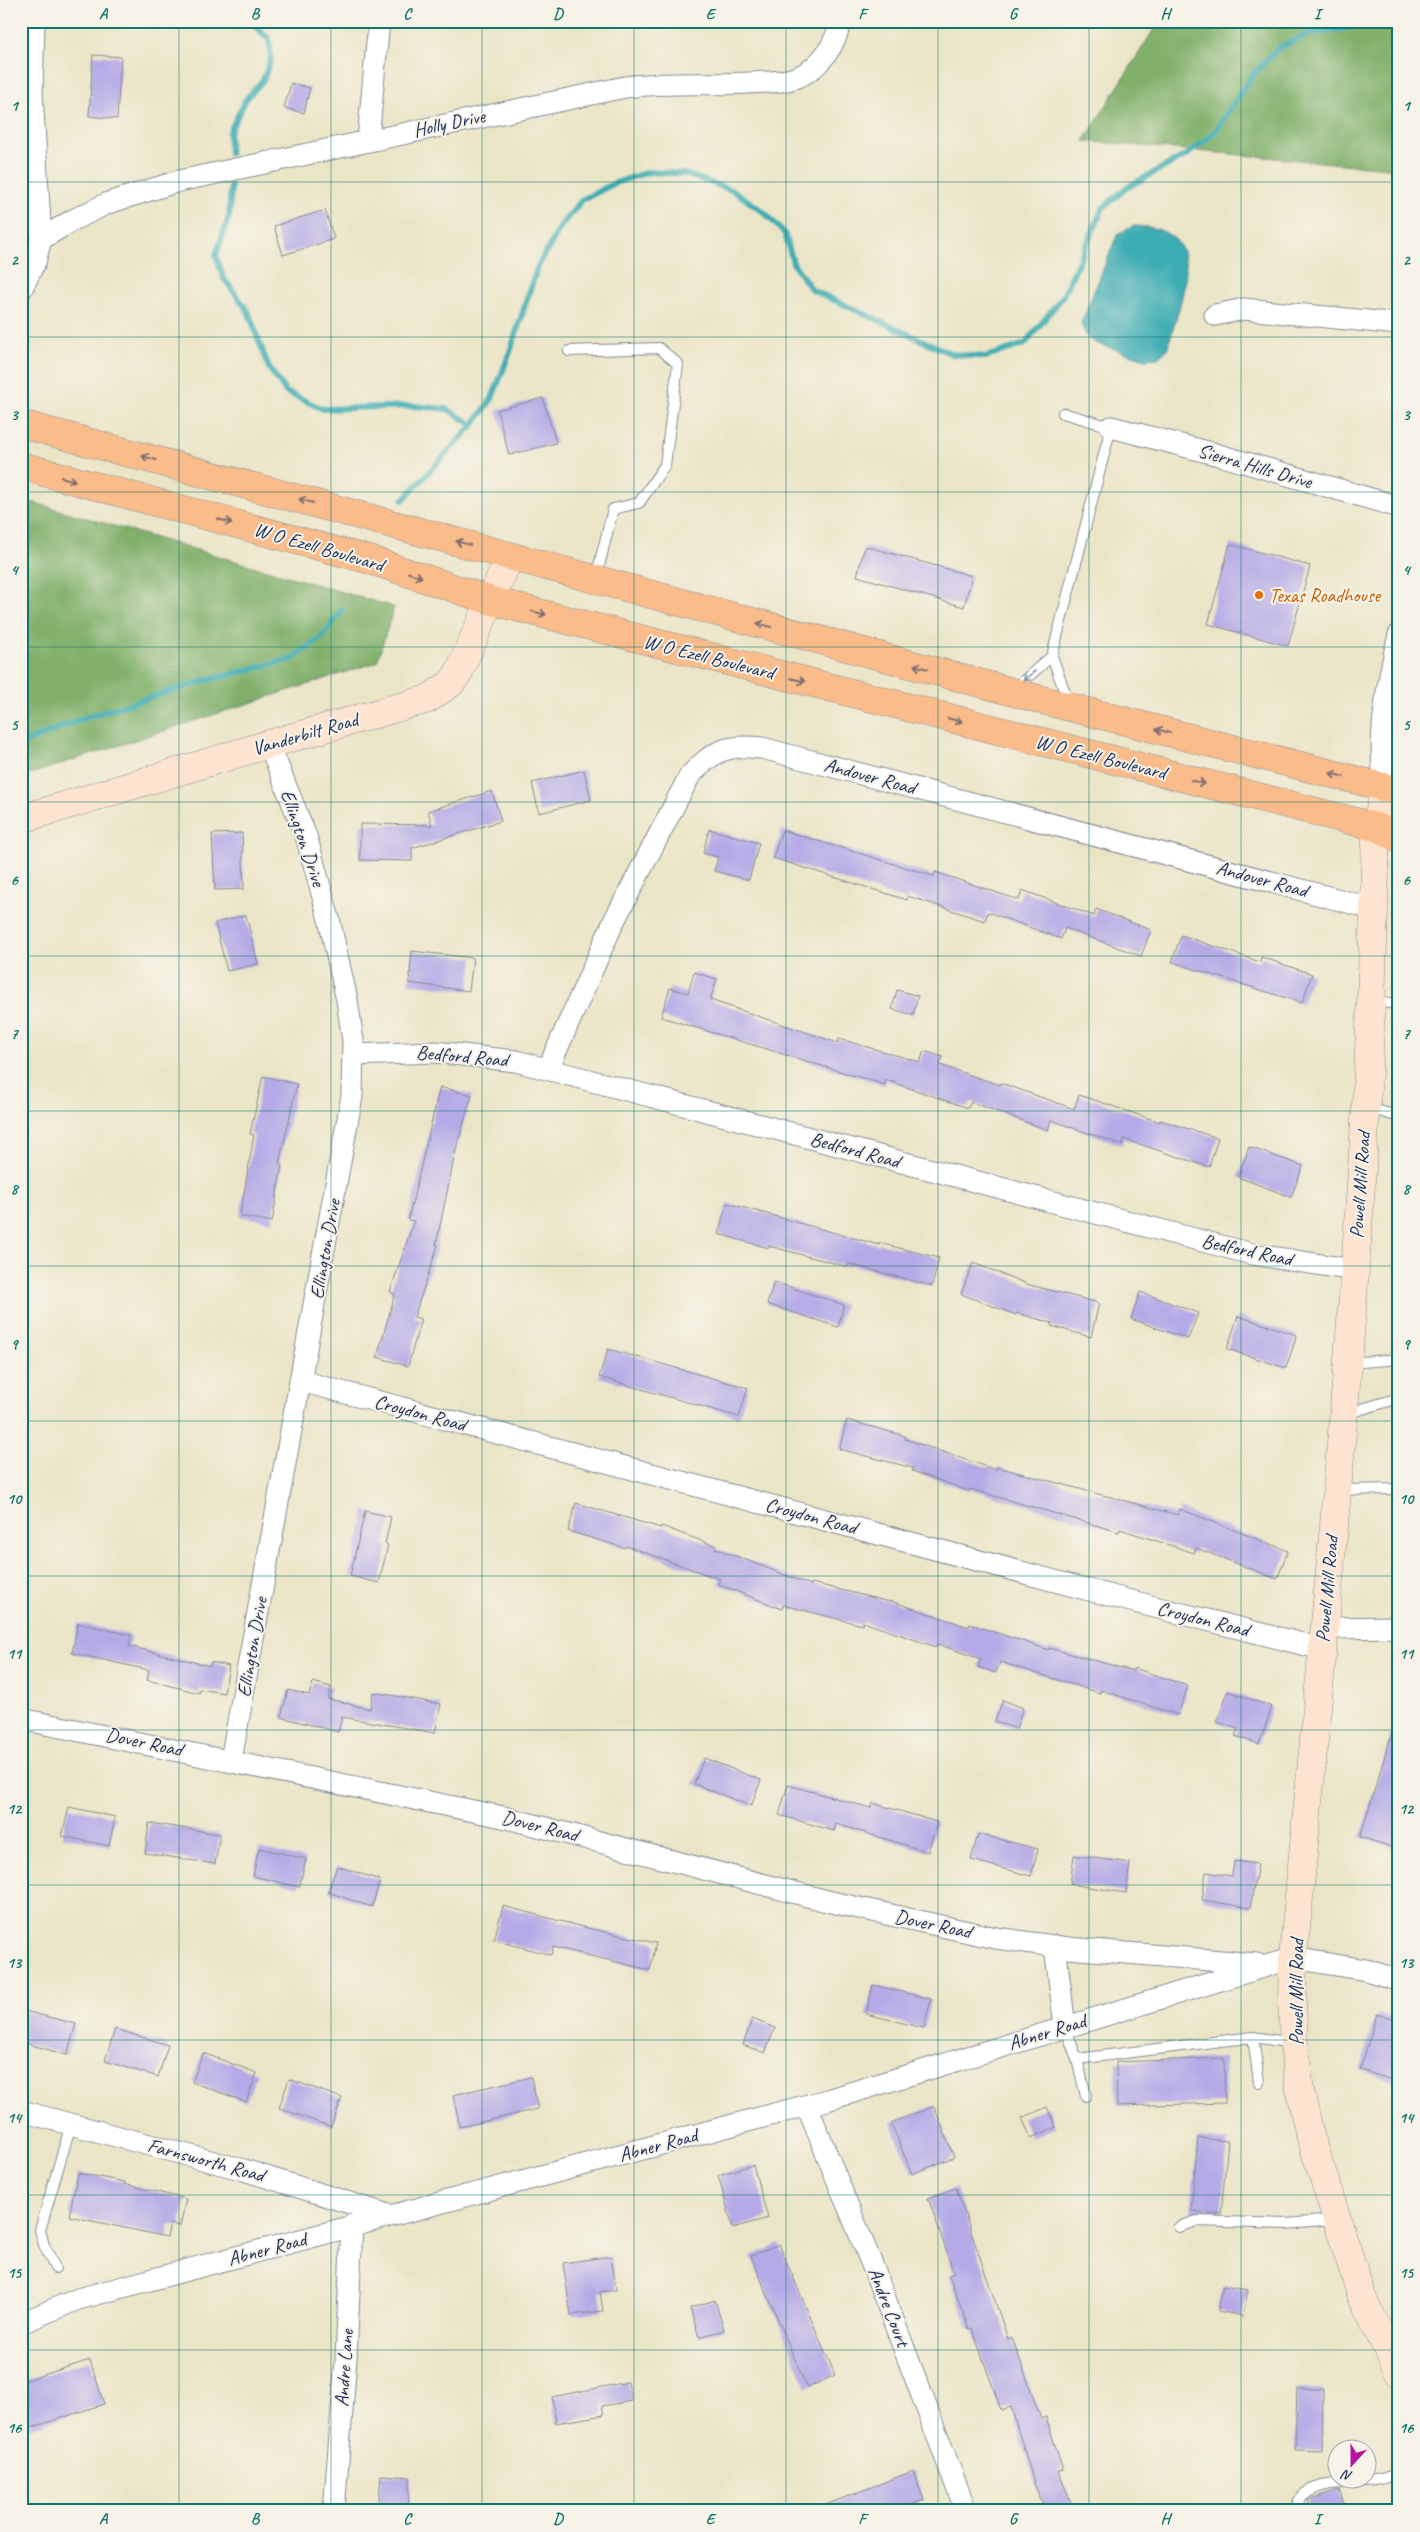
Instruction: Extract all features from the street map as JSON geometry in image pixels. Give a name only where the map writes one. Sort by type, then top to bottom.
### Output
[{"type":"main road","name":"W O Ezell Boulevard","points":[[21,424],[1070,707],[1392,789]]},
{"type":"main road","name":"W O Ezell Boulevard","points":[[21,466],[370,560],[492,601],[1387,832]]},
{"type":"street","points":[[21,290],[35,262],[41,239],[32,102],[34,21]]},
{"type":"street","points":[[368,140],[379,21]]},
{"type":"street","name":"Holly Drive","points":[[41,239],[82,216],[143,190],[368,140],[625,87],[653,84],[707,85],[781,82],[798,76],[819,61],[835,40],[841,21]]},
{"type":"street","points":[[1215,315],[1244,309],[1399,324]]},
{"type":"street","name":"Sierra Hills Drive","points":[[1111,427],[1219,455],[1399,507]]},
{"type":"street","name":"Vanderbilt Road","points":[[21,819],[269,744],[428,699],[440,692],[458,674],[492,601],[510,556]]},
{"type":"street","points":[[1392,789],[1381,766],[1388,675],[1399,635]]},
{"type":"street","name":"Ellington Drive","points":[[231,1760],[350,1110],[353,1055],[348,1000],[329,919],[307,839],[269,744]]},
{"type":"street","name":"Andover Road","points":[[548,1069],[614,921],[689,777],[703,761],[720,750],[741,745],[762,748],[1374,909]]},
{"type":"street","name":"Powell Mill Road","points":[[1392,789],[1374,909],[1365,1106],[1354,1270],[1323,1638],[1282,1962],[1292,2001],[1294,2043],[1300,2090],[1310,2135],[1362,2297],[1399,2373]]},
{"type":"street","name":"Bedford Road","points":[[353,1055],[435,1052],[516,1061],[1252,1254],[1354,1270]]},
{"type":"street","name":"Croydon Road","points":[[301,1381],[1113,1596],[1323,1638],[1399,1627]]},
{"type":"street","name":"Dover Road","points":[[21,1719],[503,1816],[827,1901],[996,1938],[1055,1946],[1349,1967],[1399,1980]]},
{"type":"street","points":[[1055,1946],[1065,2027]]},
{"type":"street","name":"Abner Road","points":[[21,2323],[78,2299],[807,2106],[1282,1962]]},
{"type":"street","name":"Andre Court","points":[[807,2106],[873,2267],[966,2511]]},
{"type":"street","name":"Farnsworth Road","points":[[21,2111],[244,2170],[388,2216]]},
{"type":"street","name":"Andre Lane","points":[[334,2511],[346,2359],[352,2225]]},
{"type":"lane","points":[[570,350],[659,348],[678,364],[665,465],[639,503],[613,509],[596,579]]},
{"type":"lane","points":[[1063,413],[1111,427],[1052,656],[1070,707]]},
{"type":"lane","points":[[1011,691],[1052,656]]},
{"type":"lane","points":[[1370,1000],[1399,1004]]},
{"type":"lane","points":[[1365,1106],[1399,1117]]},
{"type":"lane","points":[[1346,1363],[1399,1358]]},
{"type":"lane","points":[[1342,1415],[1399,1398]]},
{"type":"lane","points":[[1336,1490],[1399,1489]]},
{"type":"lane","points":[[1065,2027],[1077,2059],[1086,2096]]},
{"type":"lane","points":[[1077,2059],[1253,2038],[1294,2043]]},
{"type":"lane","points":[[1253,2038],[1259,2082]]},
{"type":"lane","points":[[55,2268],[44,2245],[40,2230],[71,2124]]},
{"type":"lane","points":[[1180,2227],[1198,2221],[1284,2224],[1337,2220]]},
{"type":"lane","points":[[1300,2511],[1298,2500],[1302,2494],[1341,2481],[1379,2480],[1399,2473]]},
{"type":"green space","points":[[1159,21],[1399,21],[1399,169],[1084,141]]},
{"type":"green space","points":[[21,499],[394,607],[377,662],[21,777]]},
{"type":"water","points":[[1133,226],[1159,230],[1175,239],[1183,253],[1186,270],[1179,310],[1167,350],[1158,358],[1145,359],[1095,343],[1086,335],[1081,323],[1117,235]]},
{"type":"building","points":[[93,55],[121,57],[117,119],[89,116]]},
{"type":"building","points":[[291,83],[310,88],[304,113],[284,108]]},
{"type":"building","points":[[325,210],[334,239],[283,255],[274,226]]},
{"type":"building","points":[[543,398],[556,443],[509,455],[497,410]]},
{"type":"building","name":"Texas Roadhouse","points":[[1230,544],[1310,566],[1288,646],[1208,624]]},
{"type":"building","points":[[865,546],[972,576],[964,607],[857,576]]},
{"type":"building","points":[[584,770],[591,800],[539,813],[532,783]]},
{"type":"building","points":[[492,791],[501,821],[412,848],[412,861],[360,860],[360,824],[432,825],[428,811]]},
{"type":"building","points":[[709,829],[759,843],[749,880],[714,871],[718,857],[703,853]]},
{"type":"building","points":[[782,830],[934,876],[935,872],[1019,900],[1022,890],[1094,916],[1096,909],[1151,930],[1141,956],[1065,928],[1061,939],[988,912],[985,921],[908,896],[907,900],[773,858]]},
{"type":"building","points":[[242,833],[244,889],[215,890],[212,834]]},
{"type":"building","points":[[246,915],[258,964],[227,971],[215,923]]},
{"type":"building","points":[[1181,935],[1260,962],[1261,957],[1312,974],[1302,1003],[1172,962]]},
{"type":"building","points":[[412,951],[473,958],[469,991],[409,983]]},
{"type":"building","points":[[694,972],[717,979],[710,1000],[838,1043],[839,1039],[920,1062],[924,1051],[943,1057],[940,1065],[1000,1085],[1001,1083],[1074,1109],[1079,1095],[1160,1122],[1160,1120],[1218,1138],[1209,1167],[1124,1139],[1122,1145],[1051,1120],[1048,1130],[971,1102],[968,1108],[886,1080],[885,1085],[661,1017],[670,988],[688,993]]},
{"type":"building","points":[[897,990],[918,996],[913,1015],[892,1009]]},
{"type":"building","points":[[263,1076],[297,1084],[279,1164],[282,1165],[272,1222],[240,1216],[254,1135],[250,1134]]},
{"type":"building","points":[[440,1087],[472,1095],[456,1149],[436,1245],[438,1245],[414,1317],[421,1319],[408,1366],[377,1357],[395,1294],[390,1292],[414,1221],[408,1220]]},
{"type":"building","points":[[1249,1147],[1303,1166],[1291,1197],[1238,1177]]},
{"type":"building","points":[[727,1203],[879,1245],[879,1243],[939,1258],[932,1286],[849,1264],[848,1267],[718,1234]]},
{"type":"building","points":[[973,1263],[1030,1285],[1099,1303],[1091,1337],[1051,1326],[1052,1323],[1017,1313],[1016,1315],[961,1294]]},
{"type":"building","points":[[774,1282],[844,1305],[838,1327],[767,1304]]},
{"type":"building","points":[[1140,1292],[1198,1313],[1188,1339],[1131,1319]]},
{"type":"building","points":[[1238,1316],[1297,1335],[1286,1368],[1227,1349]]},
{"type":"building","points":[[608,1349],[748,1388],[739,1417],[599,1377]]},
{"type":"building","points":[[847,1420],[905,1436],[905,1439],[996,1470],[997,1467],[1178,1515],[1180,1509],[1288,1551],[1277,1579],[1196,1548],[1194,1553],[1120,1529],[1119,1532],[970,1489],[969,1491],[912,1471],[913,1468],[839,1449]]},
{"type":"building","points":[[576,1503],[661,1528],[661,1526],[716,1546],[715,1548],[811,1585],[812,1583],[891,1601],[969,1627],[970,1624],[1049,1650],[1049,1648],[1133,1671],[1134,1668],[1188,1686],[1178,1715],[1101,1690],[1100,1693],[1000,1662],[996,1673],[978,1667],[981,1659],[937,1644],[936,1647],[863,1622],[862,1625],[783,1605],[782,1609],[718,1584],[720,1579],[626,1546],[625,1548],[568,1531]]},
{"type":"building","points":[[365,1511],[391,1517],[385,1544],[388,1545],[379,1583],[350,1576]]},
{"type":"building","points":[[78,1623],[131,1635],[129,1646],[210,1666],[211,1662],[229,1666],[224,1693],[200,1689],[199,1693],[147,1680],[149,1670],[72,1653]]},
{"type":"building","points":[[313,1682],[331,1687],[328,1699],[370,1709],[373,1692],[441,1704],[435,1733],[342,1717],[338,1732],[281,1717],[288,1690],[309,1695]]},
{"type":"building","points":[[1228,1691],[1272,1707],[1259,1744],[1235,1736],[1238,1729],[1217,1722]]},
{"type":"building","points":[[1003,1700],[1023,1708],[1016,1729],[995,1721]]},
{"type":"building","points":[[1395,1723],[1399,1723],[1399,1849],[1360,1837]]},
{"type":"building","points":[[704,1758],[761,1780],[751,1806],[694,1784]]},
{"type":"building","points":[[788,1785],[871,1808],[873,1803],[937,1822],[928,1852],[836,1824],[834,1831],[779,1815]]},
{"type":"building","points":[[69,1807],[115,1817],[109,1846],[62,1836]]},
{"type":"building","points":[[149,1823],[220,1834],[215,1864],[145,1853]]},
{"type":"building","points":[[978,1834],[1038,1849],[1031,1876],[971,1860]]},
{"type":"building","points":[[259,1848],[306,1859],[299,1887],[253,1876]]},
{"type":"building","points":[[1074,1855],[1130,1863],[1126,1893],[1070,1884]]},
{"type":"building","points":[[1234,1861],[1258,1864],[1250,1908],[1202,1900],[1206,1872],[1232,1876]]},
{"type":"building","points":[[337,1866],[380,1880],[372,1907],[328,1892]]},
{"type":"building","points":[[503,1906],[583,1927],[656,1943],[650,1970],[553,1947],[551,1955],[494,1940]]},
{"type":"building","points":[[873,1985],[931,1999],[924,2028],[866,2014]]},
{"type":"building","points":[[21,2010],[76,2024],[67,2055],[21,2042]]},
{"type":"building","points":[[1377,2014],[1399,2020],[1399,2082],[1360,2070]]},
{"type":"building","points":[[752,2019],[775,2028],[765,2053],[743,2045]]},
{"type":"building","points":[[115,2029],[168,2045],[158,2077],[105,2061]]},
{"type":"building","points":[[203,2053],[257,2073],[246,2102],[192,2082]]},
{"type":"building","points":[[1224,2058],[1225,2103],[1117,2106],[1116,2062]]},
{"type":"building","points":[[531,2077],[538,2109],[460,2127],[453,2095]]},
{"type":"building","points":[[289,2079],[342,2098],[331,2127],[279,2108]]},
{"type":"building","points":[[934,2106],[954,2157],[912,2174],[891,2123]]},
{"type":"building","points":[[1047,2107],[1056,2127],[1031,2138],[1022,2118]]},
{"type":"building","points":[[1198,2138],[1228,2141],[1221,2214],[1191,2211]]},
{"type":"building","points":[[753,2165],[768,2218],[733,2228],[718,2175]]},
{"type":"building","points":[[78,2173],[125,2182],[124,2184],[186,2199],[180,2226],[170,2224],[167,2237],[69,2216]]},
{"type":"building","points":[[956,2188],[1008,2339],[1012,2337],[1041,2419],[1046,2417],[1063,2470],[1058,2471],[1075,2511],[1046,2511],[1035,2486],[1011,2407],[1001,2410],[972,2328],[969,2329],[949,2275],[954,2273],[928,2198]]},
{"type":"building","points":[[779,2244],[835,2375],[807,2388],[751,2256]]},
{"type":"building","points":[[611,2256],[616,2290],[600,2292],[603,2311],[571,2315],[563,2263]]},
{"type":"building","points":[[1223,2286],[1248,2290],[1243,2316],[1218,2311]]},
{"type":"building","points":[[715,2300],[724,2330],[699,2337],[690,2308]]},
{"type":"building","points":[[90,2360],[104,2404],[21,2431],[21,2382]]},
{"type":"building","points":[[628,2382],[632,2401],[602,2406],[604,2415],[556,2423],[552,2397]]},
{"type":"building","points":[[1297,2389],[1323,2389],[1322,2451],[1295,2450]]},
{"type":"building","points":[[913,2471],[924,2500],[895,2511],[810,2511]]},
{"type":"building","points":[[381,2475],[410,2477],[408,2511],[378,2511]]},
{"type":"building","points":[[1339,2490],[1346,2511],[1311,2511],[1307,2501]]},
{"type":"waterway","points":[[230,153],[229,133],[246,99],[263,80],[271,59],[269,39],[250,21]]},
{"type":"waterway","points":[[403,500],[473,425],[492,399],[510,352],[537,268],[562,224],[582,200],[615,183],[648,172],[685,174],[734,191],[765,213],[785,234],[793,263],[812,290],[952,354],[986,357],[1025,344],[1063,296],[1103,208],[1126,188],[1188,154],[1215,132],[1252,76],[1278,48],[1308,34],[1348,28],[1368,21]]},
{"type":"waterway","points":[[231,186],[229,216],[216,255],[223,277],[248,311],[269,368],[286,392],[323,409],[413,406],[447,409],[473,425]]},
{"type":"waterway","points":[[21,744],[84,718],[200,682],[292,659],[323,636],[342,610]]},
{"type":"place","name":"Texas Roadhouse","points":[[1259,595]]}]
